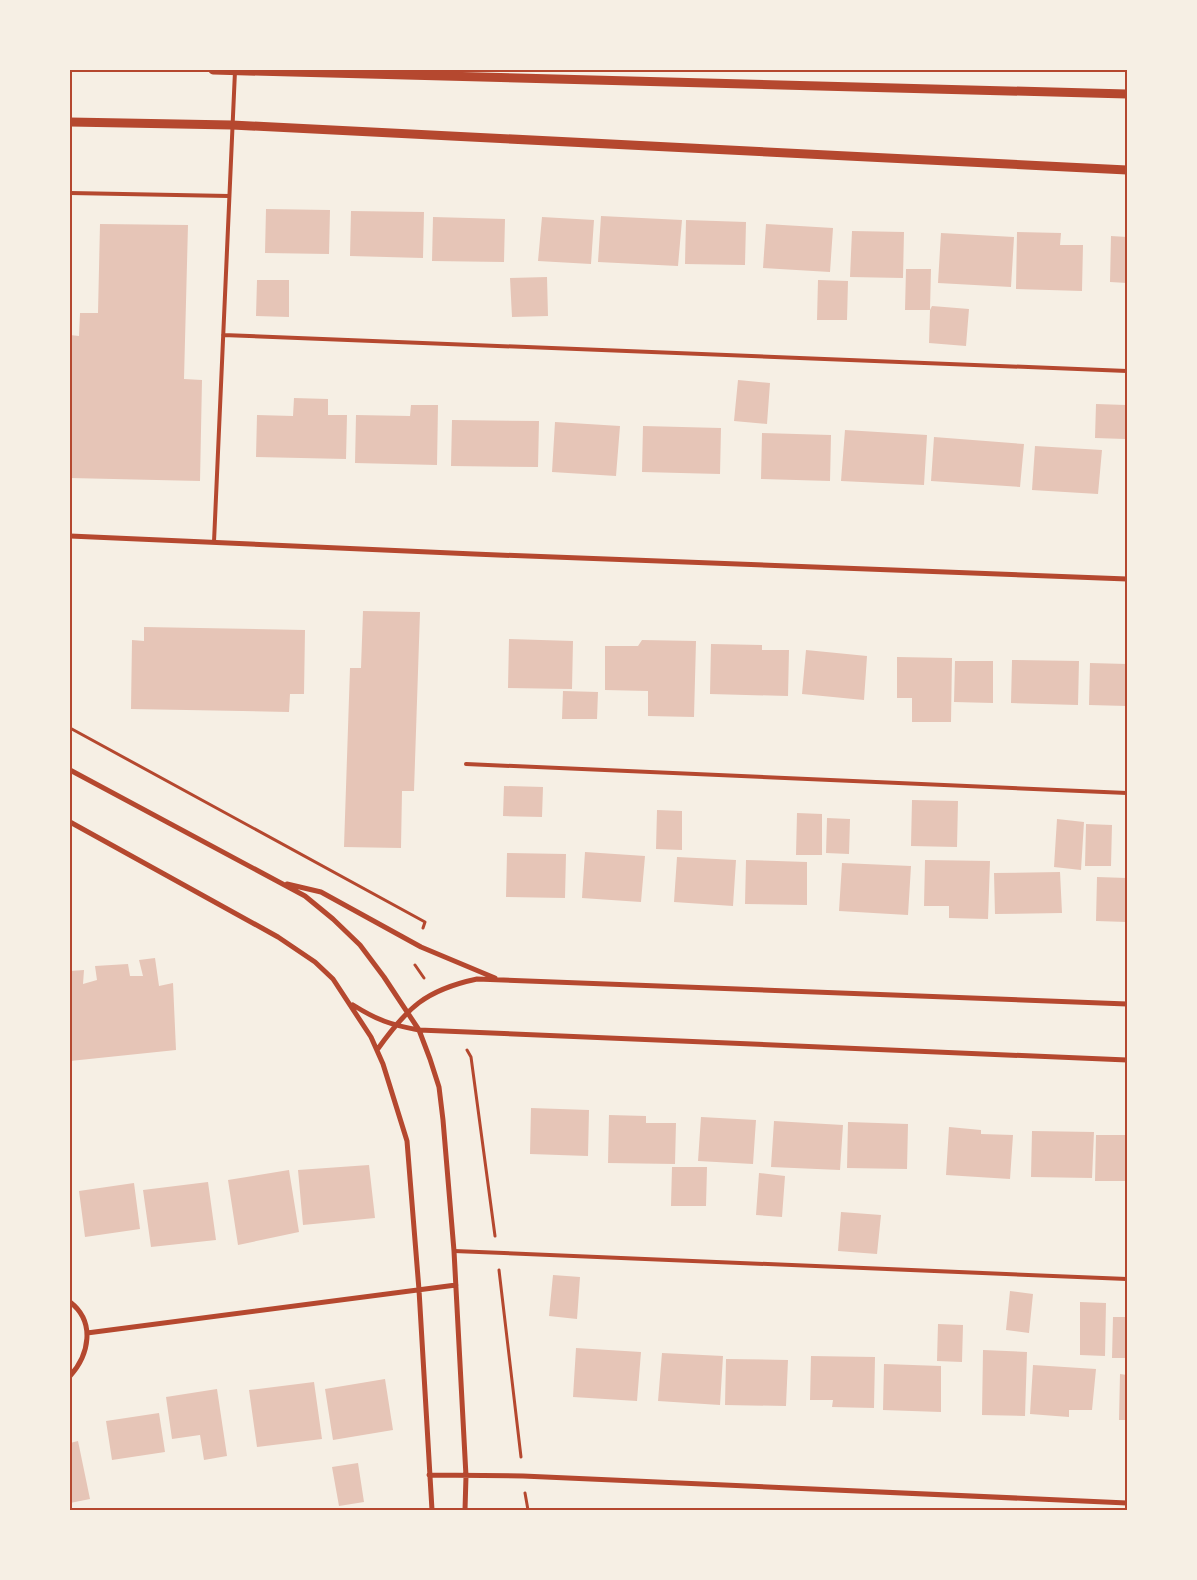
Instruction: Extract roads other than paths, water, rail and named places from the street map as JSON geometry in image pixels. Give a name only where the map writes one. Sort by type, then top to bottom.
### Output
[{"type":"street","points":[[213,70],[1127,94]]},
{"type":"street","points":[[70,122],[232,125],[1127,170]]},
{"type":"street","points":[[70,536],[474,554],[1127,579]]},
{"type":"street","points":[[70,770],[305,896],[360,945],[419,1030],[439,1087],[443,1120],[456,1285],[466,1476],[465,1510]]},
{"type":"street","points":[[70,822],[278,937],[315,962],[332,980],[350,1004],[371,1037],[383,1064],[407,1141],[419,1290],[432,1510]]},
{"type":"street","points":[[280,882],[321,892],[420,947],[498,980]]},
{"type":"street","points":[[377,1050],[394,1026],[422,999],[453,984],[477,979],[1127,1004]]},
{"type":"street","points":[[350,1004],[378,1020],[394,1026],[419,1030],[1127,1060]]},
{"type":"street","points":[[87,1333],[456,1285]]},
{"type":"street","points":[[70,1302],[82,1318],[87,1333],[86,1350],[79,1366],[70,1376]]},
{"type":"street","points":[[429,1475],[523,1476],[1127,1503]]},
{"type":"lane","points":[[214,542],[235,70]]},
{"type":"lane","points":[[70,193],[230,196]]},
{"type":"lane","points":[[223,335],[1127,371]]},
{"type":"lane","points":[[466,764],[1127,793]]},
{"type":"lane","points":[[454,1251],[1127,1279]]}]
